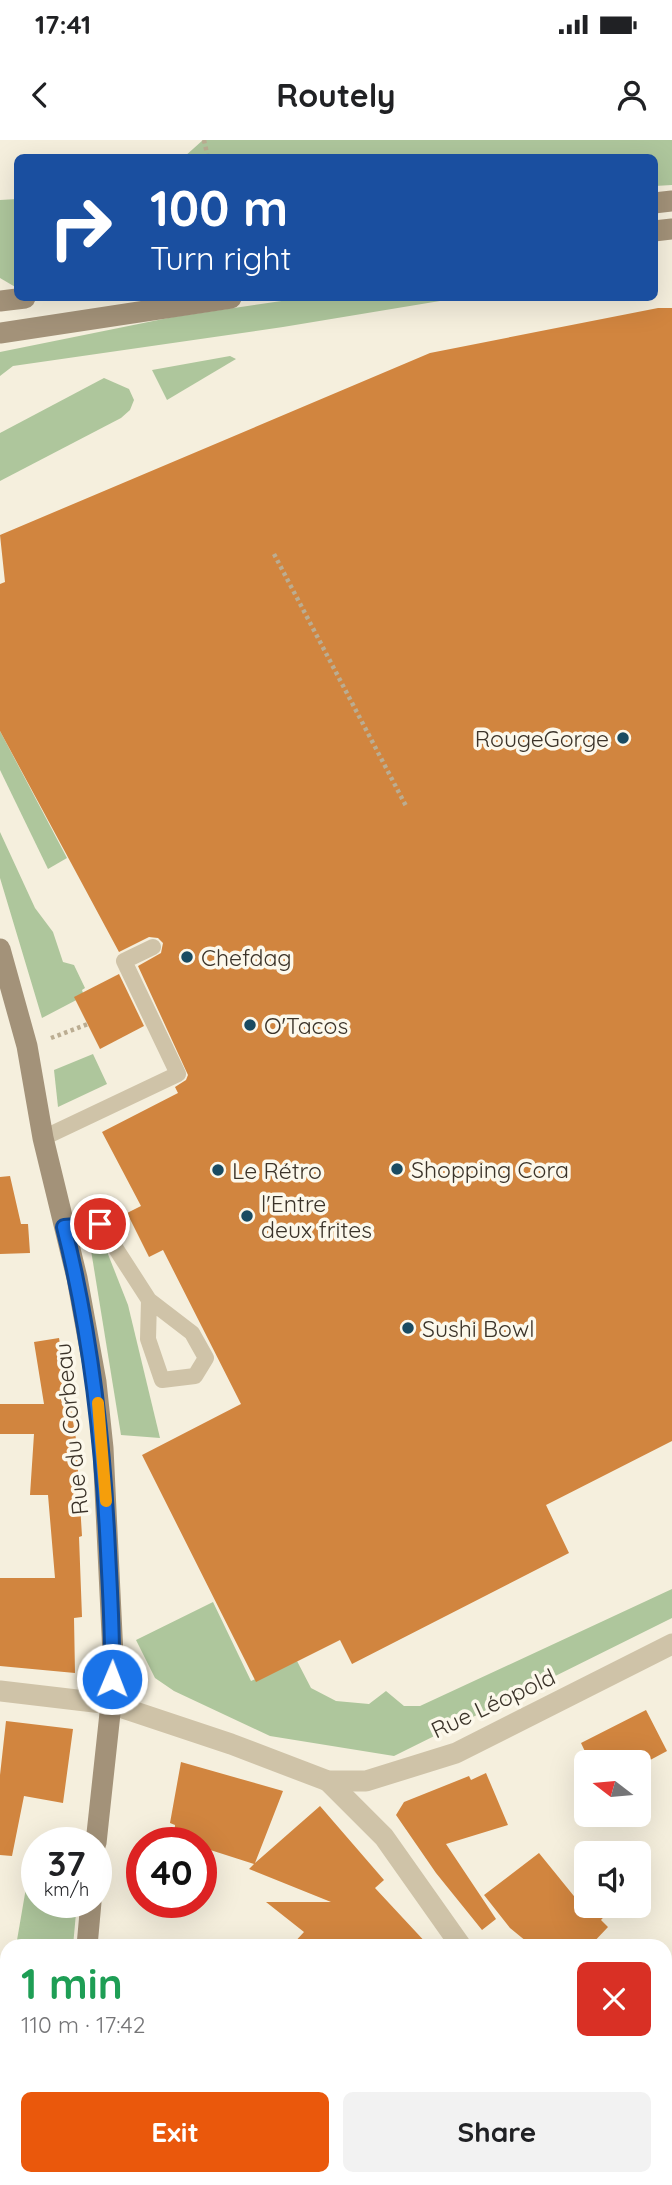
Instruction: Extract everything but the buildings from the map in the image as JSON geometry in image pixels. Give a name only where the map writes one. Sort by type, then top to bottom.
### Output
[{"type":"street","points":[[0,333],[211,301]]},
{"type":"street","name":"Rue du Corbeau","points":[[0,949],[27,1046],[43,1138],[77,1278],[103,1448],[111,1605],[111,1704],[98,1827]]},
{"type":"street","name":"Rue Léopold","points":[[328,1781],[366,1781],[456,1753],[672,1644]]},
{"type":"street","points":[[0,1691],[111,1704],[231,1744],[328,1781],[384,1837],[456,1939]]},
{"type":"street","points":[[88,1939],[90,1918]]},
{"type":"lane","points":[[43,1138],[178,1074],[124,961],[153,947]]},
{"type":"lane","points":[[64,1227],[100,1224],[149,1300],[192,1333],[206,1358],[195,1376],[162,1380],[148,1339],[149,1300]]},
{"type":"path","points":[[274,554],[406,806]]},
{"type":"path","points":[[27,1046],[88,1024]]},
{"type":"green space","points":[[203,140],[672,140],[672,185],[658,186],[658,154],[187,154]]},
{"type":"green space","points":[[14,199],[14,286],[0,278],[0,200]]},
{"type":"green space","points":[[282,301],[440,301],[13,366],[0,376],[0,352],[173,317]]},
{"type":"green space","points":[[230,356],[236,359],[167,400],[152,370]]},
{"type":"green space","points":[[104,378],[129,389],[134,400],[130,410],[121,418],[0,481],[0,433]]},
{"type":"green space","points":[[0,731],[67,858],[48,869],[0,770]]},
{"type":"green space","points":[[0,832],[35,908],[53,932],[63,962],[74,965],[85,988],[82,990],[84,996],[42,1018],[0,878]]},
{"type":"green space","points":[[93,1054],[107,1084],[58,1107],[54,1070]]},
{"type":"green space","points":[[90,1244],[104,1244],[128,1305],[160,1438],[121,1435]]},
{"type":"green space","points":[[672,1589],[672,1618],[394,1756],[270,1736],[174,1691],[155,1678],[136,1640],[213,1602],[251,1681],[297,1661],[311,1688],[336,1701],[369,1704],[386,1691],[404,1706],[420,1706]]},
{"type":"green space","points":[[21,1917],[76,1918],[74,1939],[17,1939]]},
{"type":"slow traffic","points":[[98,1403],[106,1501]]},
{"type":"place","name":"RougeGorge","points":[[623,738]]},
{"type":"place","name":"Chefdag","points":[[187,957]]},
{"type":"place","name":"O'Tacos","points":[[250,1025]]},
{"type":"place","name":"Shopping Cora","points":[[397,1169]]},
{"type":"place","name":"Le Rétro","points":[[218,1170]]},
{"type":"place","name":"l'Entre deux frites","points":[[247,1216]]},
{"type":"place","name":"Sushi Bowl","points":[[408,1328]]},
{"type":"route","points":[[100,1224],[64,1227],[77,1278],[96,1382],[103,1448],[112,1679]]}]
